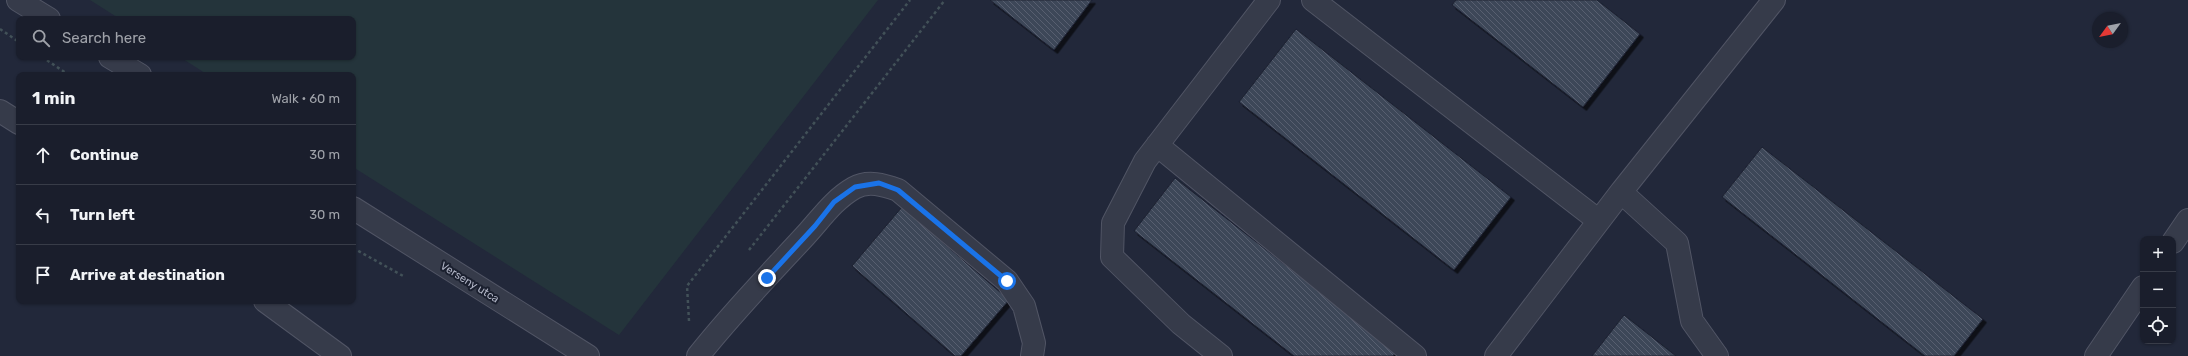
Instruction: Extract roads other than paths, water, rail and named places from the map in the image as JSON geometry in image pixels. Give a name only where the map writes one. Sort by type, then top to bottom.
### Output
[{"type":"street","points":[[18,0],[44,16]]},
{"type":"street","points":[[1221,356],[1181,324],[1112,256],[1114,223],[1145,161],[1269,0]]},
{"type":"street","points":[[1313,0],[1599,221]]},
{"type":"street","points":[[1496,356],[1621,192],[1774,0]]},
{"type":"street","points":[[115,60],[135,72]]},
{"type":"street","points":[[0,111],[16,121]]},
{"type":"street","points":[[1157,145],[1415,356]]},
{"type":"street","points":[[698,356],[716,334],[815,226],[834,202],[855,187],[879,183],[898,190],[1007,281],[1024,306],[1034,342],[1032,356]]},
{"type":"street","points":[[1621,192],[1677,243],[1692,321],[1717,356]]},
{"type":"street","name":"Verseny utca","points":[[356,210],[588,356]]},
{"type":"street","points":[[2176,238],[2188,220]]},
{"type":"street","points":[[2096,356],[2140,291]]},
{"type":"street","points":[[268,304],[340,356]]}]
